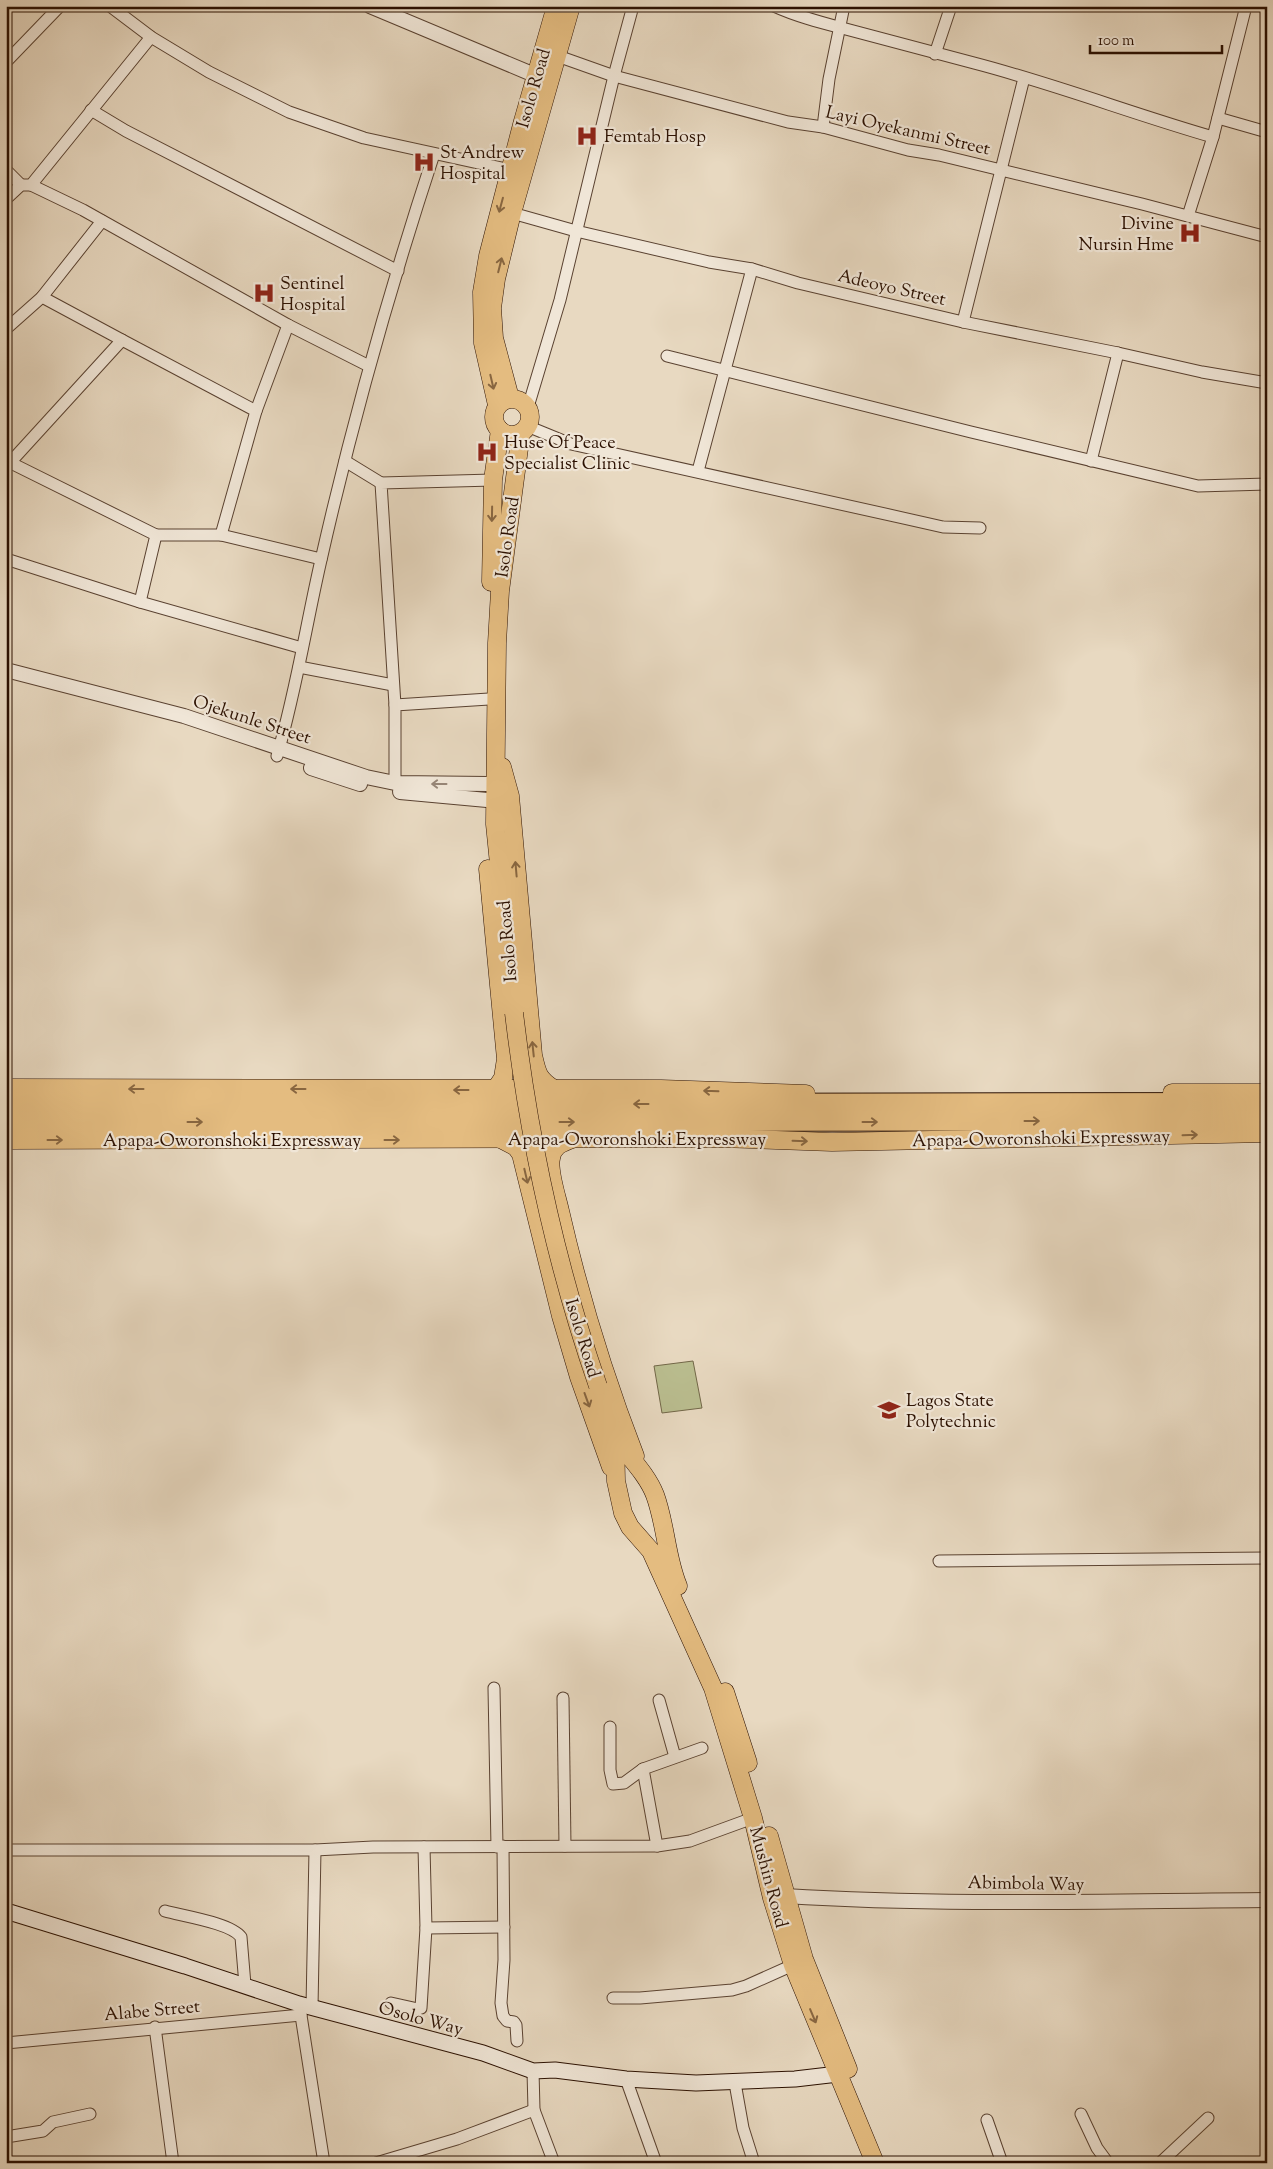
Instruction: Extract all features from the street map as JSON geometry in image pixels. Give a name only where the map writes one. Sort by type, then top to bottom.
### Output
[{"type":"highway","name":"Apapa-Oworonshoki Expressway","points":[[6,1102],[516,1104],[1267,1103]]},
{"type":"highway","name":"Apapa-Oworonshoki Expressway","points":[[6,1122],[1267,1120]]},
{"type":"main road","name":"Isolo Road","points":[[551,54],[556,6]]},
{"type":"main road","name":"Isolo Road","points":[[504,402],[483,343],[482,292],[488,256],[510,170],[542,78],[571,6]]},
{"type":"main road","name":"Isolo Road","points":[[504,402],[494,338],[492,308],[496,279],[542,78]]},
{"type":"main road","points":[[520,400],[528,408],[530,417],[524,429],[510,435],[500,430],[494,421],[494,416],[504,402],[520,400]]},
{"type":"main road","name":"Isolo Road","points":[[524,429],[500,591],[497,643],[495,824],[521,1071],[535,1153],[576,1322],[615,1438]]},
{"type":"main road","points":[[495,1090],[502,1082],[505,1074],[506,1059],[486,832],[493,480],[500,430]]},
{"type":"main road","points":[[497,749],[510,796],[533,1055],[540,1078],[554,1089]]},
{"type":"main road","points":[[487,792],[495,824]]},
{"type":"main road","points":[[6,1088],[684,1090],[814,1095],[1267,1093]]},
{"type":"main road","name":"Apapa-Oworonshoki Expressway","points":[[6,1140],[720,1138],[832,1142],[1267,1133]]},
{"type":"main road","points":[[500,1139],[516,1147],[521,1154],[576,1368],[617,1486],[623,1513],[651,1551],[674,1590]]},
{"type":"main road","points":[[572,1139],[560,1143],[552,1154],[550,1164],[556,1193],[585,1312],[644,1476]]},
{"type":"main road","points":[[615,1438],[617,1486]]},
{"type":"main road","points":[[615,1438],[644,1476],[654,1494],[661,1520],[674,1590]]},
{"type":"main road","points":[[617,1486],[631,1479],[644,1476]]},
{"type":"main road","points":[[637,1534],[652,1533],[661,1520]]},
{"type":"main road","name":"Mushin Road","points":[[674,1590],[713,1688],[753,1818],[772,1898],[793,1965],[875,2163]]},
{"type":"main road","name":"Mushin Road","points":[[674,1590],[722,1682],[736,1722],[804,1959],[886,2163]]},
{"type":"main road","name":"Osolo Way","points":[[6,1911],[245,1986],[304,2009],[483,2053],[533,2071],[555,2070],[626,2079],[688,2083],[735,2083],[838,2074]]},
{"type":"street","points":[[6,62],[60,6]]},
{"type":"street","points":[[110,6],[150,37],[209,72],[289,112],[364,138],[510,170]]},
{"type":"street","points":[[370,6],[542,78]]},
{"type":"street","points":[[528,408],[560,300],[614,76],[633,6]]},
{"type":"street","points":[[774,6],[790,13],[1080,94],[1161,122],[1213,137]]},
{"type":"street","points":[[823,127],[829,79],[844,6]]},
{"type":"street","points":[[935,54],[951,6]]},
{"type":"street","points":[[1188,216],[1213,137],[1246,6]]},
{"type":"street","points":[[6,199],[26,185],[91,110],[150,37]]},
{"type":"street","name":"Layi Oyekanmi Street","points":[[551,54],[614,76],[788,122],[823,127],[908,150],[939,155],[1267,236]]},
{"type":"street","points":[[963,322],[1024,78]]},
{"type":"street","points":[[91,110],[134,136],[398,271]]},
{"type":"street","points":[[1218,118],[1267,132]]},
{"type":"street","points":[[278,752],[299,667],[321,560],[369,366],[434,154]]},
{"type":"street","points":[[6,170],[26,185],[102,221],[288,325],[369,366]]},
{"type":"street","name":"Adeoyo Street","points":[[512,213],[576,231],[709,262],[752,269],[798,283],[963,322],[1118,352],[1202,372],[1267,383]]},
{"type":"street","points":[[6,329],[42,296],[102,221]]},
{"type":"street","points":[[698,471],[752,269]]},
{"type":"street","points":[[42,296],[256,411]]},
{"type":"street","points":[[220,536],[256,411],[288,325]]},
{"type":"street","points":[[122,340],[9,465],[156,535],[220,536],[321,560]]},
{"type":"street","points":[[1092,461],[1118,352]]},
{"type":"street","points":[[667,356],[1198,486],[1267,484]]},
{"type":"street","points":[[524,429],[571,444],[942,527],[980,528]]},
{"type":"street","points":[[345,461],[381,482],[493,480]]},
{"type":"street","points":[[381,482],[395,705],[395,783]]},
{"type":"street","points":[[140,602],[156,535]]},
{"type":"street","points":[[6,559],[140,602],[302,648]]},
{"type":"street","points":[[299,667],[394,685]]},
{"type":"street","name":"Ojekunle Street","points":[[6,670],[184,716],[339,778],[384,790],[487,792]]},
{"type":"street","name":"Ojekunle Street","points":[[6,678],[134,710],[366,777],[395,783],[487,792]]},
{"type":"street","points":[[395,705],[489,699]]},
{"type":"street","points":[[939,1560],[1267,1558]]},
{"type":"street","points":[[494,1688],[504,1927],[501,2003],[504,2016],[516,2025],[517,2041]]},
{"type":"street","points":[[563,1698],[565,1846]]},
{"type":"street","points":[[659,1700],[675,1757]]},
{"type":"street","points":[[610,1727],[610,1770],[613,1784],[624,1783],[643,1769],[702,1748]]},
{"type":"street","points":[[643,1769],[658,1846]]},
{"type":"street","points":[[6,1850],[315,1850],[500,1846],[658,1846],[690,1841],[753,1818]]},
{"type":"street","points":[[391,2002],[418,2009],[421,2008],[426,1928],[424,1847]]},
{"type":"street","points":[[315,1850],[304,2009],[324,2163]]},
{"type":"street","name":"Abimbola Way","points":[[785,1896],[844,1900],[1267,1900]]},
{"type":"street","points":[[165,1911],[221,1926],[238,1933],[241,1937],[245,1986]]},
{"type":"street","points":[[426,1928],[504,1927]]},
{"type":"street","points":[[613,1998],[640,1998],[732,1990],[746,1986],[793,1965]]},
{"type":"street","name":"Alabe Street","points":[[6,2043],[304,2009]]},
{"type":"street","points":[[155,2027],[172,2163]]},
{"type":"street","points":[[533,2071],[534,2110],[554,2163]]},
{"type":"street","points":[[626,2079],[656,2163]]},
{"type":"street","points":[[735,2083],[744,2128],[754,2163]]},
{"type":"street","points":[[376,2163],[457,2139],[534,2110]]},
{"type":"street","points":[[6,2136],[43,2131],[53,2122],[90,2114]]},
{"type":"street","points":[[1081,2114],[1097,2148],[1108,2163]]},
{"type":"street","points":[[1160,2163],[1208,2118]]},
{"type":"street","points":[[987,2120],[1002,2163]]},
{"type":"green space","points":[[693,1361],[702,1408],[662,1413],[654,1366]]},
{"type":"place","name":"Femtab Hosp","points":[[587,136]]},
{"type":"place","name":"St Andrew Hospital","points":[[424,162]]},
{"type":"place","name":"Divine Nursin Hme","points":[[1190,233]]},
{"type":"place","name":"Sentinel Hospital","points":[[264,293]]},
{"type":"place","name":"Huse Of Peace Specialist Clinic","points":[[487,452]]},
{"type":"place","name":"Lagos State Polytechnic","points":[[889,1410]]}]
